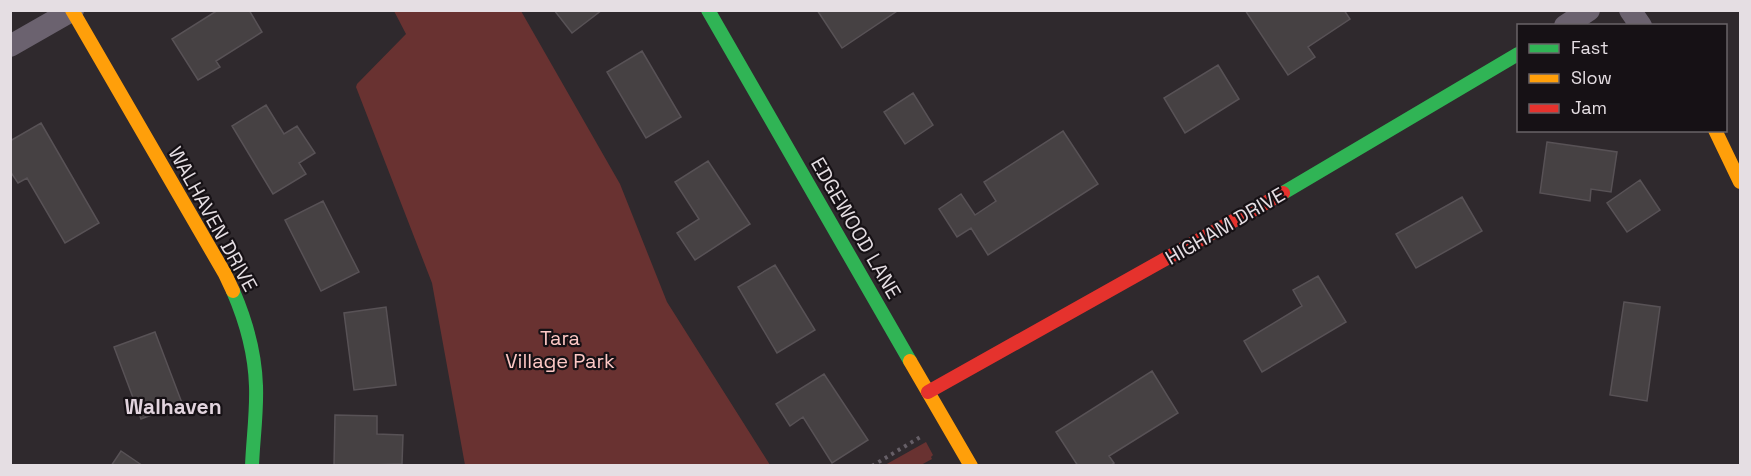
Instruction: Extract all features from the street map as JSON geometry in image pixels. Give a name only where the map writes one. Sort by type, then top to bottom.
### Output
[{"type":"street","name":"EDGEWOOD LANE","points":[[708,10],[971,465]]},
{"type":"street","points":[[1568,24],[1589,10]]},
{"type":"street","points":[[1630,10],[1640,24]]},
{"type":"street","points":[[10,46],[72,11]]},
{"type":"street","name":"WALHAVEN DRIVE","points":[[72,11],[235,294],[246,322],[256,386],[252,465]]},
{"type":"street","name":"HIGHAM DRIVE","points":[[928,392],[1247,214],[1517,55]]},
{"type":"street","points":[[1716,132],[1740,182]]},
{"type":"path","points":[[872,465],[945,421]]},
{"type":"green space","name":"Tara Village Park","points":[[394,11],[521,11],[620,184],[667,302],[770,465],[465,465],[432,283],[356,87],[406,34]]},
{"type":"green space","points":[[926,442],[933,455],[932,459],[921,465],[885,465]]},
{"type":"building","points":[[218,10],[249,10],[262,32],[216,61],[220,67],[198,80],[172,39]]},
{"type":"building","points":[[554,10],[602,10],[572,33]]},
{"type":"building","points":[[817,10],[897,10],[897,11],[842,48]]},
{"type":"building","points":[[1245,10],[1344,10],[1350,19],[1308,47],[1315,57],[1288,75]]},
{"type":"building","points":[[642,51],[681,117],[646,138],[607,72]]},
{"type":"building","points":[[1218,65],[1239,99],[1185,133],[1164,98]]},
{"type":"building","points":[[913,93],[933,125],[905,144],[884,112]]},
{"type":"building","points":[[266,105],[284,134],[297,126],[315,153],[299,163],[306,174],[273,194],[232,126]]},
{"type":"building","points":[[41,123],[99,223],[65,243],[27,178],[18,183],[10,171],[10,141]]},
{"type":"building","points":[[1063,131],[1098,184],[988,255],[971,228],[957,237],[939,209],[961,194],[975,215],[996,201],[984,182]]},
{"type":"building","points":[[1547,142],[1617,152],[1611,192],[1591,189],[1590,201],[1540,193]]},
{"type":"building","points":[[708,161],[750,224],[695,260],[677,233],[699,219],[675,182]]},
{"type":"building","points":[[1640,180],[1660,210],[1627,232],[1607,203]]},
{"type":"building","points":[[1462,197],[1482,231],[1416,268],[1396,234]]},
{"type":"building","points":[[323,201],[359,272],[321,291],[285,220]]},
{"type":"building","points":[[775,265],[815,330],[777,353],[738,287]]},
{"type":"building","points":[[1318,276],[1346,322],[1262,372],[1244,341],[1302,306],[1293,290]]},
{"type":"building","points":[[1624,302],[1660,307],[1647,401],[1610,395]]},
{"type":"building","points":[[386,307],[396,385],[354,390],[344,313]]},
{"type":"building","points":[[155,332],[182,403],[141,419],[114,347]]},
{"type":"building","points":[[1152,371],[1178,413],[1109,456],[1114,463],[1110,466],[1078,466],[1056,432]]},
{"type":"building","points":[[824,374],[868,440],[832,463],[803,417],[790,426],[776,404]]},
{"type":"building","points":[[335,415],[377,416],[377,434],[403,435],[402,464],[334,466]]},
{"type":"building","points":[[121,451],[143,466],[111,466]]},
{"type":"traffic: fast","points":[[708,10],[910,361]]},
{"type":"traffic: fast","points":[[1283,193],[1517,55]]},
{"type":"traffic: fast","points":[[233,291],[249,337],[254,361],[256,406],[252,466]]},
{"type":"traffic: slow","points":[[72,10],[233,291]]},
{"type":"traffic: slow","points":[[1716,132],[1740,182]]},
{"type":"traffic: slow","points":[[910,361],[971,466]]},
{"type":"traffic: jam","points":[[928,392],[1283,193]]},
{"type":"district","name":"Walhaven","points":[[173,406]]}]
